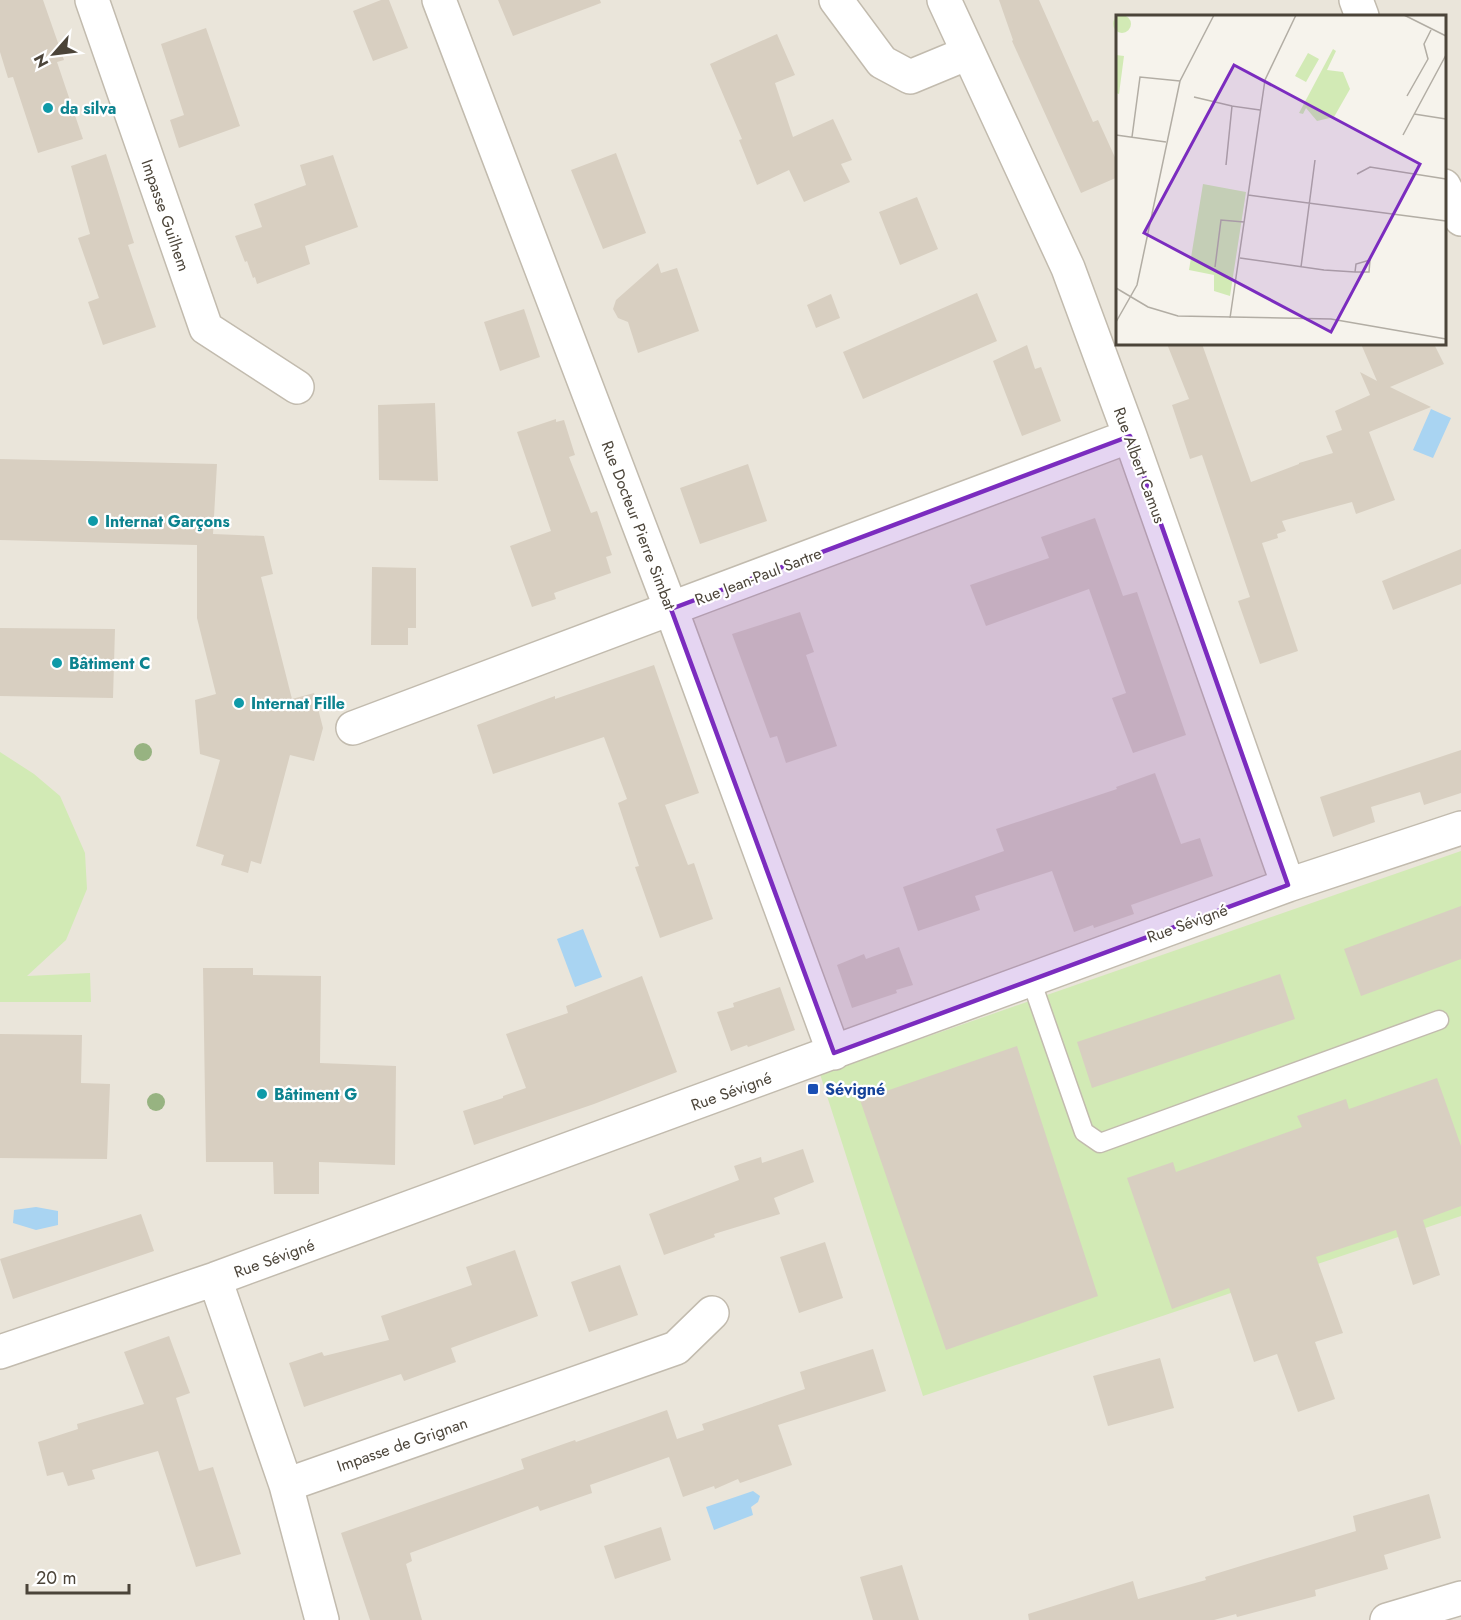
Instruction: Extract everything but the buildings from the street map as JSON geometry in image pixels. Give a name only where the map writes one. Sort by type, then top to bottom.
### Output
[{"type":"street","name":"Impasse Guilhem","points":[[92,0],[206,328],[297,387]]},
{"type":"street","name":"Rue Docteur Pierre Simbat","points":[[439,0],[671,609],[834,1053]]},
{"type":"street","points":[[836,0],[882,62],[910,77],[968,53]]},
{"type":"street","name":"Rue Albert Camus","points":[[944,0],[1068,268],[1130,436],[1288,885]]},
{"type":"street","points":[[1356,0],[1362,15]]},
{"type":"street","points":[[1446,190],[1461,219]]},
{"type":"street","name":"Rue Jean-Paul Sartre","points":[[353,728],[1130,436]]},
{"type":"street","name":"Rue Sévigné","points":[[0,1352],[215,1279],[1288,885],[1461,828]]},
{"type":"street","points":[[215,1279],[286,1485],[322,1620]]},
{"type":"street","name":"Impasse de Grignan","points":[[286,1485],[676,1348],[712,1313]]},
{"type":"street","points":[[1387,1620],[1461,1598]]},
{"type":"lane","points":[[1031,980],[1084,1132],[1100,1143],[1439,1020]]},
{"type":"highlighted area","points":[[1130,436],[1288,885],[834,1053],[671,609]]},
{"type":"shaded area","points":[[0,0],[1461,0],[1461,1620],[0,1620]]},
{"type":"green space","points":[[0,752],[34,774],[60,796],[85,853],[87,889],[66,940],[27,976],[90,973],[91,1002],[0,1002]]},
{"type":"green space","points":[[1461,851],[1461,1216],[923,1396],[820,1074]]},
{"type":"water","points":[[1431,409],[1451,418],[1433,458],[1413,450]]},
{"type":"water","points":[[583,929],[602,977],[575,987],[557,939]]},
{"type":"water","points":[[36,1207],[58,1211],[58,1225],[36,1230],[13,1223],[14,1210]]},
{"type":"water","points":[[753,1491],[760,1496],[758,1502],[751,1507],[753,1515],[714,1530],[706,1507]]},
{"type":"place","name":"da silva","points":[[48,108]]},
{"type":"place","name":"Internat Garçons","points":[[93,521]]},
{"type":"place","name":"Bâtiment C","points":[[57,663]]},
{"type":"place","name":"Internat Fille","points":[[239,703]]},
{"type":"place","name":"Sévigné","points":[[813,1089]]},
{"type":"place","name":"Bâtiment G","points":[[262,1094]]}]
